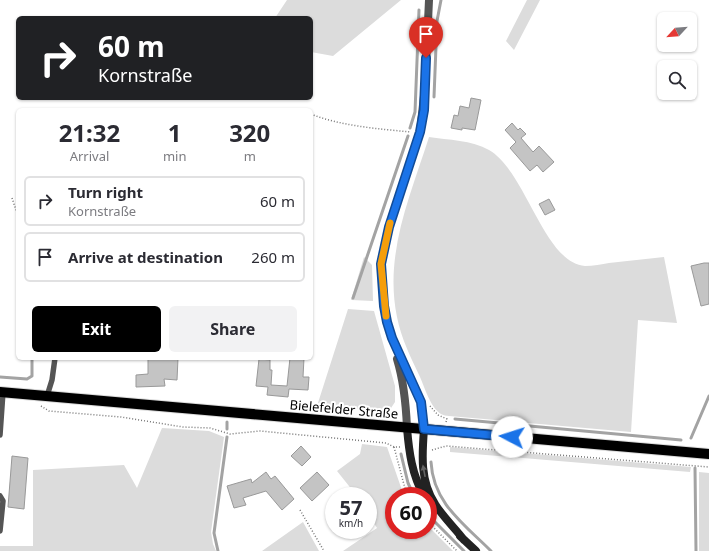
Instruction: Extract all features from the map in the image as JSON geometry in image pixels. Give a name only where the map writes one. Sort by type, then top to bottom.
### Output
[{"type":"main road","name":"Bielefelder Straße","points":[[2,392],[709,454]]},
{"type":"main road","points":[[407,428],[411,463],[419,487]]},
{"type":"main road","points":[[424,429],[422,462],[426,482],[435,503],[464,540]]},
{"type":"main road","points":[[437,512],[476,551]]},
{"type":"street","points":[[407,428],[406,403],[403,383],[392,338],[381,264],[389,227],[420,132],[424,102],[429,0]]},
{"type":"street","points":[[392,338],[421,402],[424,429]]},
{"type":"lane","points":[[47,396],[52,380],[55,360]]},
{"type":"lane","points":[[0,436],[2,392]]},
{"type":"lane","points":[[0,496],[3,501],[0,532]]},
{"type":"path","points":[[313,115],[342,122],[388,130],[420,132]]},
{"type":"path","points":[[12,198],[16,210]]},
{"type":"path","points":[[428,402],[438,415],[446,419],[446,446],[709,467]]},
{"type":"path","points":[[39,404],[43,409],[49,411],[121,417],[183,427],[210,428],[223,433],[247,433],[260,431],[386,443],[394,447],[405,487]]},
{"type":"path","points":[[300,510],[324,551]]},
{"type":"path","points":[[437,531],[457,551]]},
{"type":"shaded area","points":[[287,0],[401,0],[333,56],[313,52],[313,16],[276,16]]},
{"type":"shaded area","points":[[527,0],[540,0],[514,50],[506,41]]},
{"type":"shaded area","points":[[429,137],[475,144],[489,150],[502,161],[525,195],[546,234],[558,250],[571,261],[588,266],[664,257],[677,323],[638,320],[631,432],[448,416],[441,414],[434,407],[428,397],[404,340],[397,317],[394,294],[396,248],[407,204]]},
{"type":"shaded area","points":[[364,257],[372,265],[373,301],[351,300]]},
{"type":"shaded area","points":[[348,309],[374,311],[395,386],[395,402],[389,411],[317,406]]},
{"type":"shaded area","points":[[162,428],[209,431],[224,437],[211,532],[216,551],[0,551],[0,546],[33,546],[33,470],[124,465],[137,488]]},
{"type":"shaded area","points":[[362,444],[387,447],[401,487],[385,487],[385,539],[437,539],[437,535],[453,551],[343,551],[361,539],[377,539],[377,487],[350,487],[337,471],[360,454]]},
{"type":"shaded area","points":[[450,447],[691,467],[690,472],[450,452]]},
{"type":"shaded area","points":[[699,472],[709,473],[709,551],[699,551]]},
{"type":"shaded area","points":[[303,522],[319,551],[262,551]]},
{"type":"building","points":[[471,98],[481,100],[475,130],[451,128],[454,115],[458,116],[460,106],[469,108]]},
{"type":"building","points":[[512,123],[518,130],[520,128],[526,134],[521,138],[533,152],[539,146],[554,162],[543,172],[537,165],[530,171],[510,148],[516,142],[505,130]]},
{"type":"building","points":[[549,199],[555,210],[545,215],[539,204]]},
{"type":"building","points":[[709,263],[709,304],[701,306],[691,266]]},
{"type":"building","points":[[148,360],[178,360],[177,380],[164,379],[165,386],[136,387],[136,375],[148,374]]},
{"type":"building","points":[[259,360],[270,360],[270,370],[272,370],[271,385],[287,386],[290,360],[304,360],[303,377],[309,377],[308,390],[289,389],[288,397],[267,395],[268,387],[256,386]]},
{"type":"building","points":[[301,446],[311,457],[302,466],[291,456]]},
{"type":"building","points":[[12,456],[28,458],[24,509],[8,507]]},
{"type":"building","points":[[266,472],[271,479],[275,476],[294,499],[282,510],[266,491],[243,498],[246,505],[234,508],[227,486],[251,479],[252,483]]},
{"type":"building","points":[[317,472],[329,485],[325,487],[325,489],[312,501],[300,488]]},
{"type":"waterway","points":[[434,97],[437,21],[441,0]]},
{"type":"waterway","points":[[410,128],[415,112],[419,10]]},
{"type":"waterway","points":[[353,298],[408,136]]},
{"type":"waterway","points":[[0,377],[27,379],[32,376],[32,360]]},
{"type":"waterway","points":[[691,438],[709,396]]},
{"type":"waterway","points":[[455,419],[681,440]]},
{"type":"waterway","points":[[227,422],[227,429]]},
{"type":"waterway","points":[[218,551],[214,533],[227,437]]},
{"type":"waterway","points":[[401,454],[410,487]]},
{"type":"waterway","points":[[431,462],[437,489],[444,501],[461,522],[491,551]]},
{"type":"waterway","points":[[695,468],[696,551]]},
{"type":"waterway","points":[[437,524],[464,551]]},
{"type":"slow traffic","points":[[386,316],[381,264],[390,223]]},
{"type":"route","points":[[426,58],[424,110],[420,132],[389,227],[381,264],[384,306],[387,322],[392,338],[421,402],[424,429],[512,437]]}]
